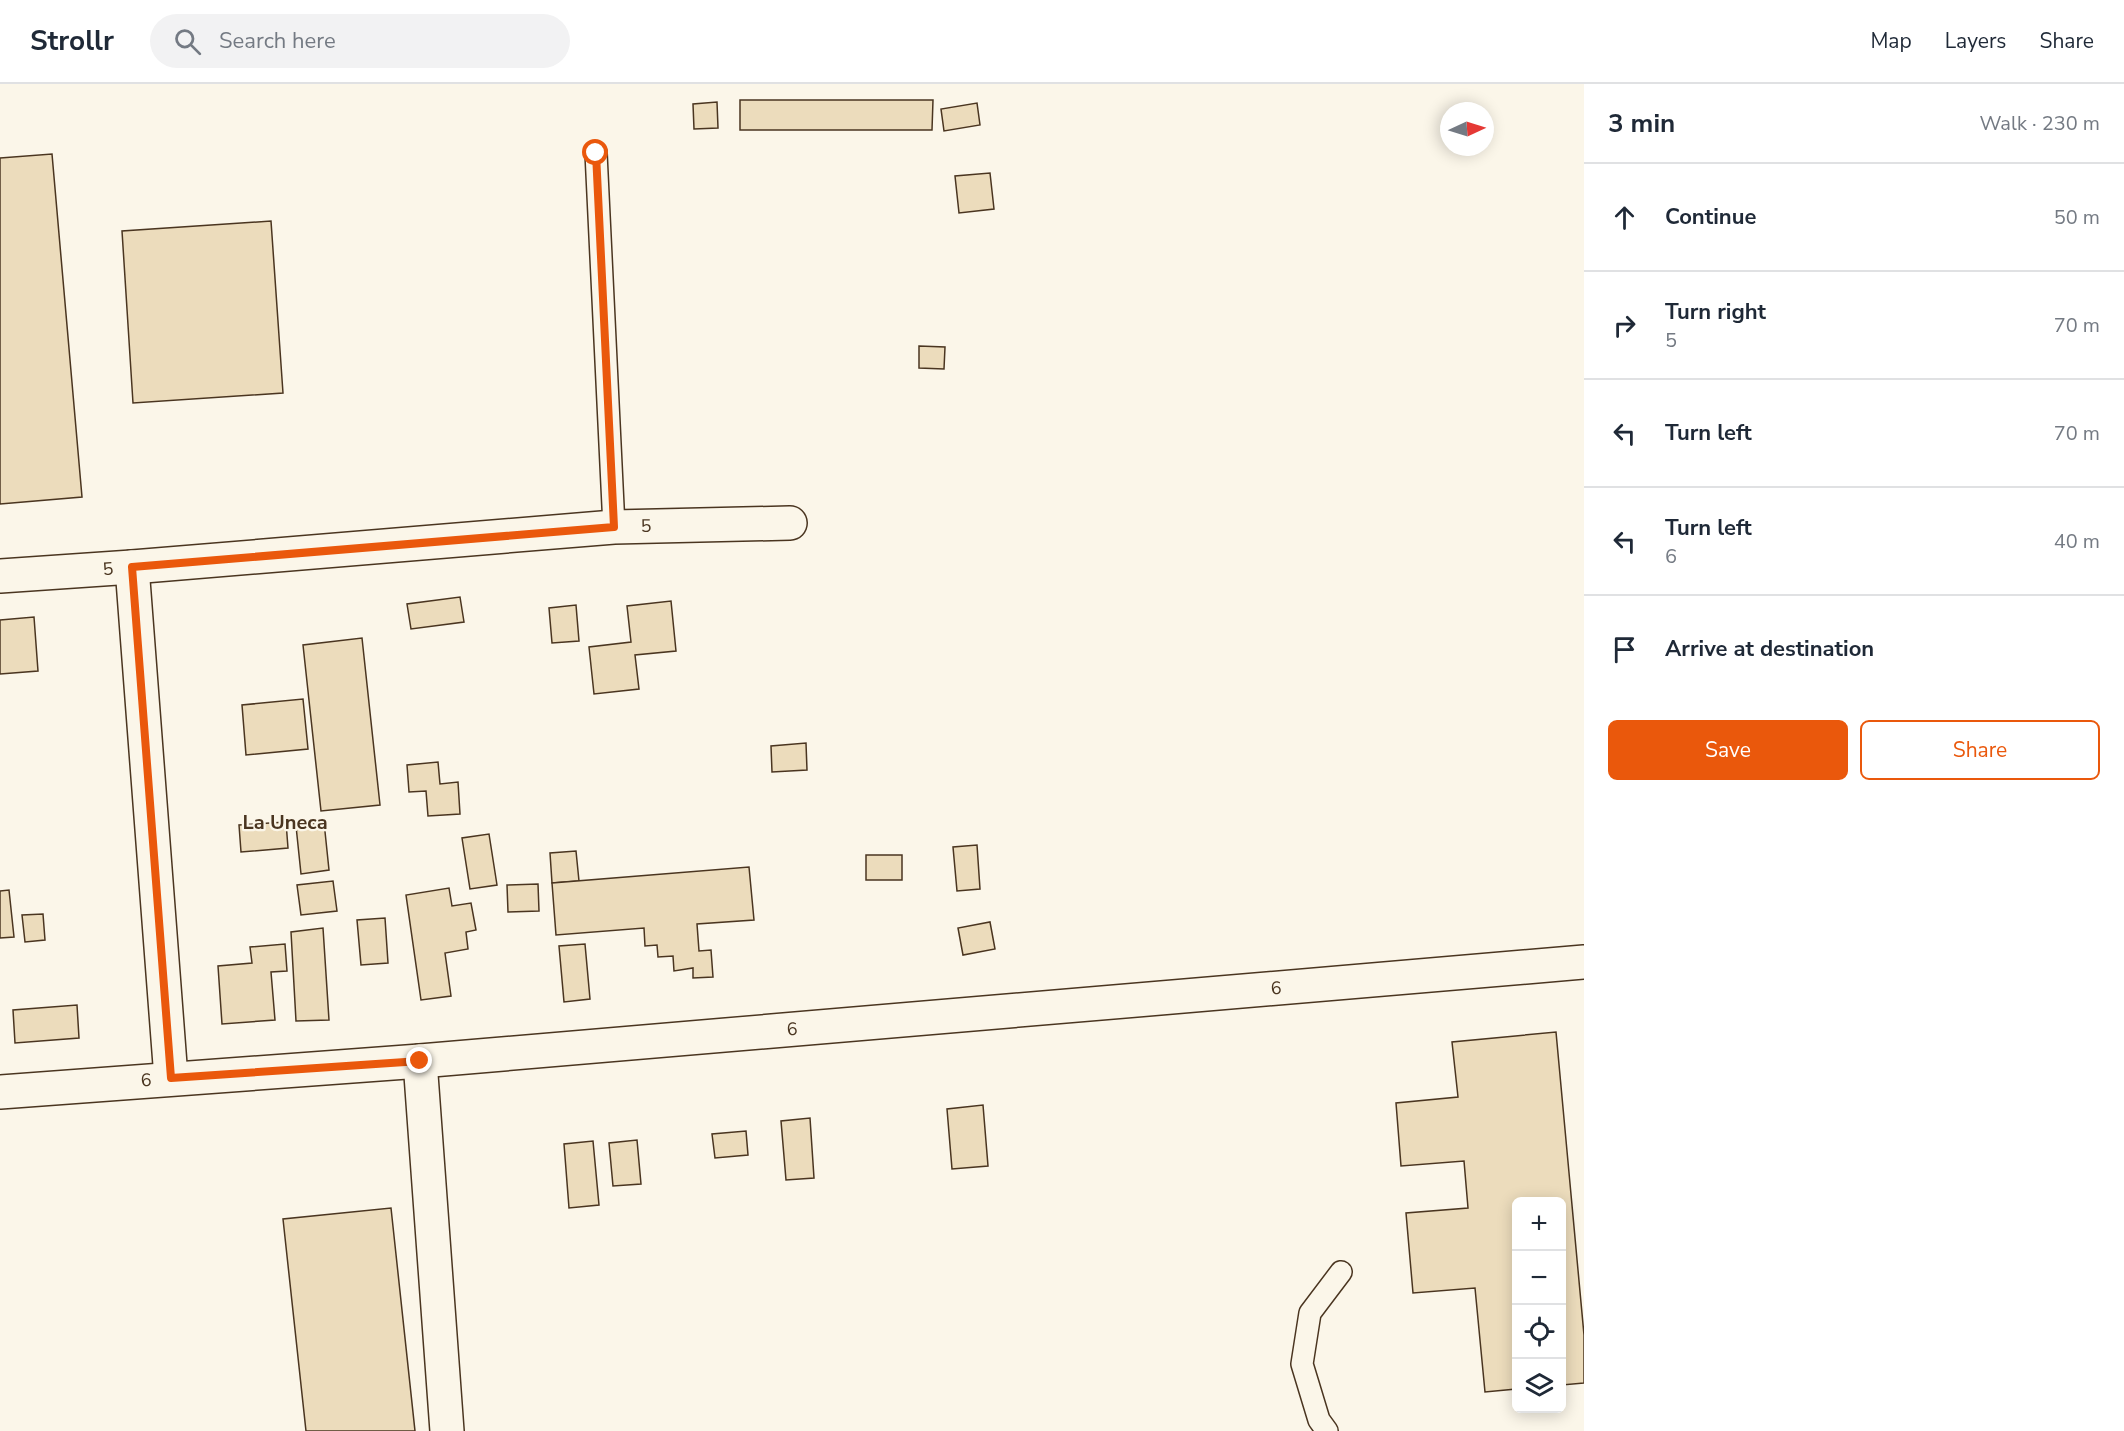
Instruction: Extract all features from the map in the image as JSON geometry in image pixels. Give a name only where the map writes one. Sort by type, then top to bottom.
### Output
[{"type":"street","name":"5","points":[[0,576],[614,527],[789,523]]},
{"type":"street","points":[[132,567],[171,1078]]},
{"type":"street","name":"6","points":[[0,1092],[420,1061],[1584,962]]},
{"type":"street","points":[[420,1061],[447,1431]]},
{"type":"lane","points":[[596,153],[614,527]]},
{"type":"lane","points":[[1327,1431],[1318,1420],[1302,1364],[1310,1313],[1341,1272]]},
{"type":"building","points":[[740,100],[933,100],[932,130],[740,130]]},
{"type":"building","points":[[717,102],[718,128],[694,129],[693,104]]},
{"type":"building","points":[[977,103],[980,125],[944,131],[941,109]]},
{"type":"building","points":[[52,154],[82,497],[0,504],[0,158]]},
{"type":"building","points":[[990,173],[994,209],[959,213],[955,176]]},
{"type":"building","points":[[271,221],[283,393],[133,403],[122,231]]},
{"type":"building","points":[[919,346],[945,347],[944,369],[919,368]]},
{"type":"building","points":[[460,597],[464,622],[411,629],[407,604]]},
{"type":"building","points":[[671,601],[676,651],[635,655],[639,689],[594,694],[589,647],[631,642],[627,606]]},
{"type":"building","points":[[576,605],[579,641],[552,643],[549,608]]},
{"type":"building","points":[[34,617],[38,671],[0,674],[0,620]]},
{"type":"building","points":[[362,638],[380,805],[321,811],[303,645]]},
{"type":"building","points":[[303,699],[308,749],[246,755],[242,705]]},
{"type":"building","points":[[806,743],[807,770],[772,772],[771,746]]},
{"type":"building","points":[[438,762],[440,784],[458,782],[460,814],[428,816],[426,791],[409,792],[407,765]]},
{"type":"building","points":[[286,822],[288,848],[241,852],[239,825]]},
{"type":"building","points":[[324,822],[329,870],[301,874],[296,826]]},
{"type":"building","points":[[489,834],[497,885],[470,889],[462,838]]},
{"type":"building","points":[[977,845],[980,889],[957,891],[953,847]]},
{"type":"building","points":[[576,851],[579,881],[552,883],[550,853]]},
{"type":"building","points":[[866,855],[902,855],[902,880],[866,880]]},
{"type":"building","points":[[749,867],[754,920],[697,924],[699,951],[711,950],[713,977],[693,978],[693,968],[674,971],[673,956],[658,957],[657,945],[645,946],[644,928],[556,935],[552,883]]},
{"type":"building","points":[[333,881],[337,911],[301,915],[297,885]]},
{"type":"building","points":[[538,884],[539,911],[508,912],[507,885]]},
{"type":"building","points":[[449,888],[452,906],[471,903],[476,930],[466,932],[468,949],[445,953],[451,996],[421,1000],[406,895]]},
{"type":"building","points":[[9,890],[14,937],[0,938],[0,891]]},
{"type":"building","points":[[43,914],[45,940],[25,942],[22,915]]},
{"type":"building","points":[[385,918],[388,963],[361,965],[357,920]]},
{"type":"building","points":[[990,922],[995,949],[963,955],[958,928]]},
{"type":"building","points":[[323,928],[329,1020],[296,1021],[291,932]]},
{"type":"building","points":[[285,944],[287,971],[271,972],[275,1020],[222,1024],[218,966],[252,963],[250,947]]},
{"type":"building","points":[[585,944],[590,999],[564,1002],[559,946]]},
{"type":"building","points":[[77,1005],[79,1038],[15,1043],[13,1010]]},
{"type":"building","points":[[1556,1032],[1584,1335],[1584,1383],[1566,1385],[1566,1197],[1512,1197],[1512,1389],[1485,1392],[1475,1288],[1413,1293],[1406,1213],[1468,1208],[1464,1161],[1401,1166],[1396,1103],[1458,1097],[1452,1042]]},
{"type":"building","points":[[983,1105],[988,1166],[952,1169],[947,1109]]},
{"type":"building","points":[[810,1118],[814,1178],[786,1180],[781,1121]]},
{"type":"building","points":[[746,1131],[748,1155],[715,1158],[712,1134]]},
{"type":"building","points":[[637,1140],[641,1184],[613,1186],[609,1143]]},
{"type":"building","points":[[593,1141],[599,1205],[569,1208],[564,1144]]},
{"type":"building","points":[[391,1208],[415,1431],[306,1431],[283,1219]]},
{"type":"district","name":"La Uneca","points":[[285,822]]},
{"type":"route","points":[[420,1061],[171,1078],[132,567],[614,527],[596,153]]}]
